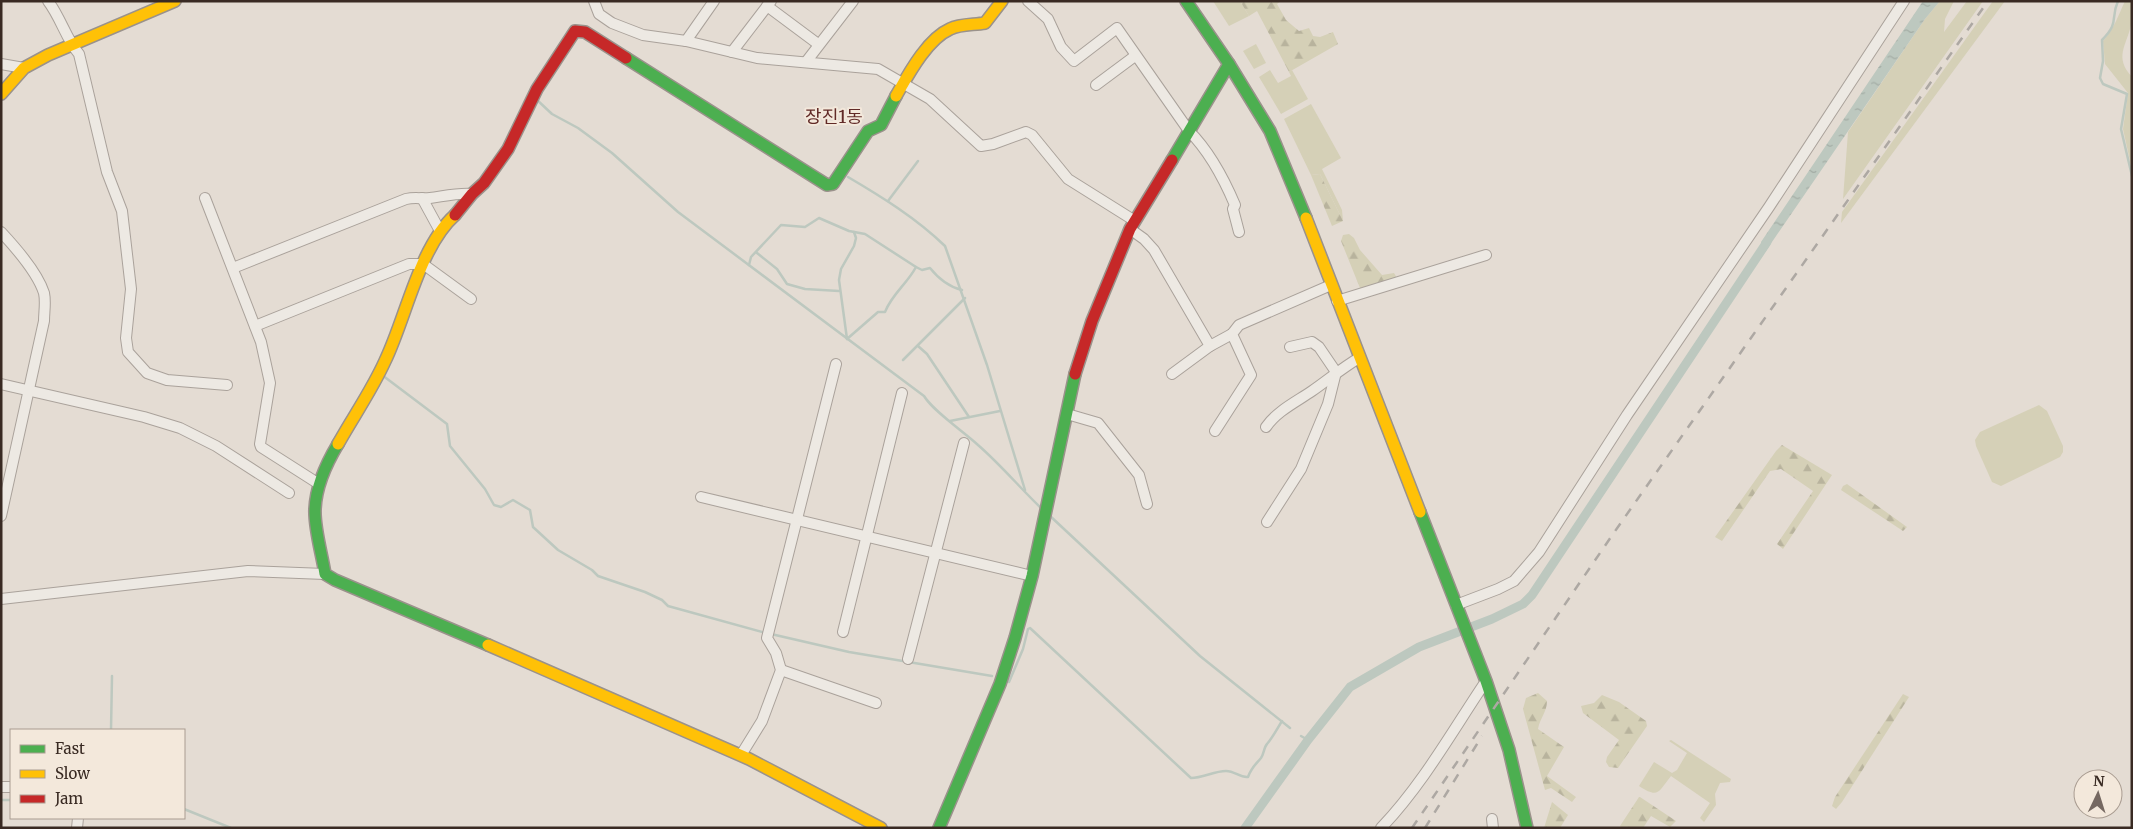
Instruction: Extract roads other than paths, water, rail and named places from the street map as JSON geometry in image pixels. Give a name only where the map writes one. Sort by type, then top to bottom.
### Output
[{"type":"street","points":[[48,1],[57,13],[71,45],[79,54],[107,172],[122,212],[131,289],[126,338],[128,352],[146,373],[167,380],[227,385]]},
{"type":"street","points":[[1,94],[24,68],[71,45],[175,1]]},
{"type":"street","points":[[594,1],[599,14],[623,29],[657,38],[686,40],[757,58],[878,68],[930,99],[981,146],[993,144],[1026,132],[1032,134],[1068,179],[1133,225],[1154,250],[1210,346]]},
{"type":"street","points":[[686,40],[714,1]]},
{"type":"street","points":[[806,62],[853,1]]},
{"type":"street","points":[[325,574],[315,510],[319,484],[328,461],[384,364],[397,335],[423,264],[440,232],[460,211],[472,194],[484,183],[508,149],[519,122],[575,31],[585,32],[604,43],[827,185],[833,184],[868,131],[881,125],[904,83],[936,38],[951,28],[985,23],[1002,1]]},
{"type":"street","points":[[1028,1],[1048,19],[1060,47],[1074,61],[1117,28],[1189,131],[1201,143],[1226,183],[1235,205],[1233,210],[1239,232]]},
{"type":"street","points":[[1186,1],[1229,64],[1270,131],[1316,242],[1359,358],[1473,645],[1509,750],[1528,828]]},
{"type":"street","points":[[1456,605],[1514,581],[1539,552],[1627,415],[1769,207],[1904,1]]},
{"type":"street","points":[[732,52],[769,4],[818,44]]},
{"type":"street","points":[[1096,85],[1135,56]]},
{"type":"street","points":[[1,64],[24,68]]},
{"type":"street","points":[[939,828],[1000,684],[1015,638],[1032,576],[1079,356],[1092,321],[1133,225],[1229,64]]},
{"type":"street","points":[[234,268],[406,199],[417,196],[422,198],[457,193],[472,194]]},
{"type":"street","points":[[205,198],[256,326],[270,382],[261,447],[319,484]]},
{"type":"street","points":[[422,198],[440,232]]},
{"type":"street","points":[[1,232],[31,271],[44,294],[44,321],[1,516]]},
{"type":"street","points":[[1337,301],[1486,255]]},
{"type":"street","points":[[256,326],[409,264],[423,264],[471,299]]},
{"type":"street","points":[[1172,374],[1210,346],[1232,334],[1239,325],[1332,285]]},
{"type":"street","points":[[1215,431],[1251,375],[1232,334]]},
{"type":"street","points":[[1267,522],[1301,469],[1328,404],[1336,372],[1319,347],[1312,342],[1290,347]]},
{"type":"street","points":[[1266,427],[1273,417],[1359,358]]},
{"type":"street","points":[[741,756],[762,722],[781,670],[776,652],[767,638],[836,364]]},
{"type":"street","points":[[1,384],[126,413],[180,428],[216,446],[289,493]]},
{"type":"street","points":[[843,632],[902,393]]},
{"type":"street","points":[[1067,414],[1098,423],[1139,475],[1147,504]]},
{"type":"street","points":[[908,659],[964,443]]},
{"type":"street","points":[[701,496],[1032,576]]},
{"type":"street","points":[[1,599],[248,571],[325,574],[773,770],[880,828]]},
{"type":"street","points":[[781,670],[876,703]]},
{"type":"street","points":[[1382,828],[1421,778],[1486,681]]},
{"type":"water","points":[[1923,1],[1940,1],[1925,19],[1761,258],[1761,242]]},
{"type":"waterway","points":[[2118,1],[2111,29],[2102,40],[2103,61],[2100,78],[2103,84],[2127,94],[2121,129],[2132,176]]},
{"type":"waterway","points":[[536,99],[552,114],[578,128],[612,153],[678,212],[924,396],[942,415],[986,453],[1041,508]]},
{"type":"waterway","points":[[888,201],[918,161]]},
{"type":"waterway","points":[[848,177],[911,217],[945,246],[987,365],[1025,490]]},
{"type":"waterway","points":[[749,265],[751,257],[781,225],[805,227],[819,218],[849,231],[865,234],[916,267],[922,270],[930,268],[944,282],[962,290]]},
{"type":"waterway","points":[[847,339],[839,280],[841,269],[854,246],[856,238],[854,232]]},
{"type":"waterway","points":[[1245,828],[1308,740],[1350,687],[1419,647],[1492,619],[1523,604],[1532,595],[1767,242]]},
{"type":"waterway","points":[[757,253],[777,269],[787,284],[805,289],[839,291]]},
{"type":"waterway","points":[[847,339],[878,312],[885,312],[916,267]]},
{"type":"waterway","points":[[903,360],[965,298]]},
{"type":"waterway","points":[[918,346],[927,354],[969,417]]},
{"type":"waterway","points":[[382,375],[447,424],[450,446],[485,489],[494,505],[501,507],[513,500],[530,510],[533,527],[558,550],[592,570],[598,576],[645,592],[662,600],[668,606],[766,633]]},
{"type":"waterway","points":[[950,421],[1000,411]]},
{"type":"waterway","points":[[1049,515],[1200,656],[1290,728]]},
{"type":"waterway","points":[[1009,682],[1023,649],[1028,629],[1030,628],[1191,778],[1226,771],[1248,777],[1282,721]]},
{"type":"waterway","points":[[771,634],[849,652],[992,676]]},
{"type":"waterway","points":[[111,729],[112,676]]},
{"type":"waterway","points":[[1301,736],[1308,740]]},
{"type":"waterway","points":[[1,800],[10,800]]},
{"type":"waterway","points":[[185,809],[231,828]]},
{"type":"railway","points":[[1412,828],[1613,534],[1988,1]]},
{"type":"railway","points":[[1425,828],[1482,736]]},
{"type":"district","name":"장진1동","points":[[834,116]]}]
